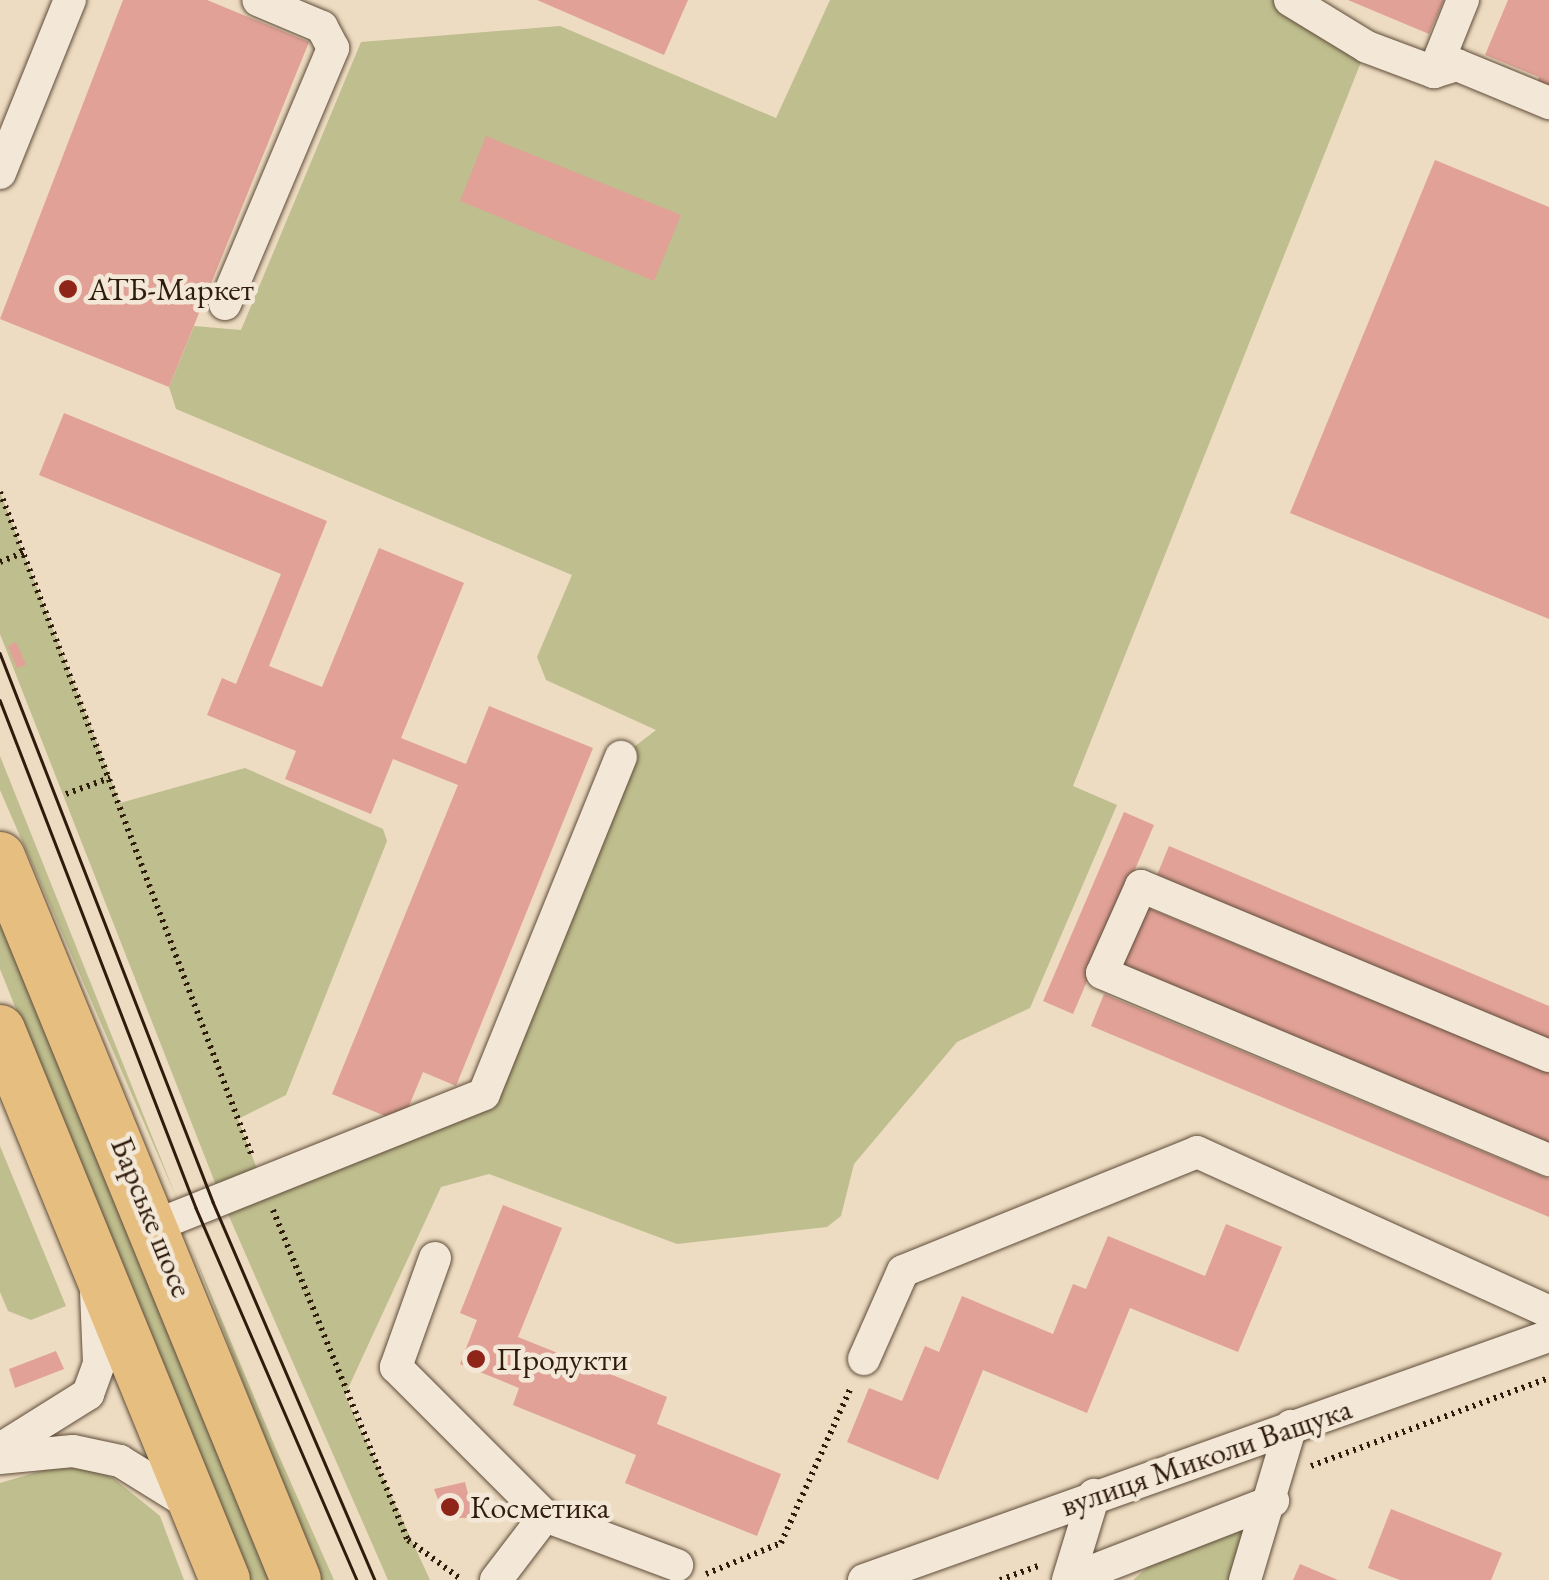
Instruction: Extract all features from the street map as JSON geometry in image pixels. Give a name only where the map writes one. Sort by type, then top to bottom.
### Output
[{"type":"highway","name":"Барське шосе","points":[[0,857],[157,1225],[296,1580]]},
{"type":"highway","points":[[0,1030],[225,1580]]},
{"type":"street","points":[[0,173],[70,0]]},
{"type":"street","points":[[225,304],[333,48],[322,27],[258,0]]},
{"type":"street","points":[[1290,0],[1366,48],[1434,72],[1457,65],[1549,103]]},
{"type":"street","points":[[1434,72],[1463,0]]},
{"type":"street","points":[[157,1225],[484,1094],[621,757]]},
{"type":"street","points":[[1549,1056],[1140,886],[1102,974],[1549,1160]]},
{"type":"street","points":[[864,1359],[903,1272],[1198,1152],[1549,1312]]},
{"type":"street","points":[[435,1258],[396,1367],[545,1516],[677,1566]]},
{"type":"street","points":[[0,1449],[88,1394],[99,1363],[96,1262]]},
{"type":"street","name":"вулиця Миколи Ващука","points":[[864,1580],[920,1569],[1094,1495],[1549,1336]]},
{"type":"street","points":[[1245,1580],[1273,1501],[1291,1426]]},
{"type":"street","points":[[0,1458],[73,1451],[120,1461],[198,1509]]},
{"type":"street","points":[[1068,1580],[1094,1495]]},
{"type":"street","points":[[1068,1580],[1273,1501]]},
{"type":"street","points":[[496,1580],[545,1516]]},
{"type":"path","points":[[0,492],[262,1183],[408,1540],[462,1580]]},
{"type":"path","points":[[0,562],[24,552]]},
{"type":"path","points":[[66,794],[110,778]]},
{"type":"path","points":[[677,1566],[702,1575],[781,1543],[864,1359]]},
{"type":"shaded area","points":[[830,0],[1273,0],[1367,47],[1073,786],[1117,805],[1030,1008],[957,1042],[854,1164],[841,1216],[827,1227],[677,1244],[489,1174],[441,1187],[345,1395],[430,1580],[388,1580],[221,1198],[0,634],[0,492],[120,803],[245,768],[383,829],[387,841],[286,1095],[238,1119],[262,1182],[484,1094],[621,757],[656,730],[546,680],[537,657],[572,575],[176,409],[169,387],[194,326],[241,330],[361,42],[560,26],[776,118]]},
{"type":"shaded area","points":[[0,756],[177,1199],[0,790]]},
{"type":"shaded area","points":[[0,894],[276,1580],[244,1580],[0,969]]},
{"type":"shaded area","points":[[0,1146],[66,1306],[31,1320],[8,1311],[0,1292]]},
{"type":"shaded area","points":[[190,1244],[276,1449],[334,1580],[319,1580]]},
{"type":"shaded area","points":[[64,1464],[112,1477],[160,1516],[184,1580],[0,1580],[0,1483]]},
{"type":"shaded area","points":[[1261,1513],[1236,1580],[1133,1580],[1160,1556]]},
{"type":"building","points":[[123,0],[207,0],[309,42],[169,387],[0,319]]},
{"type":"building","points":[[537,0],[688,0],[664,55]]},
{"type":"building","points":[[1348,0],[1444,0],[1429,34]]},
{"type":"building","points":[[1508,0],[1549,0],[1549,91],[1536,86],[1539,77],[1485,55]]},
{"type":"building","points":[[486,136],[681,215],[654,281],[460,201]]},
{"type":"building","points":[[1435,160],[1549,207],[1549,619],[1290,513]]},
{"type":"building","points":[[64,413],[327,521],[269,666],[322,687],[379,548],[464,583],[401,738],[466,764],[489,706],[593,748],[456,1086],[423,1072],[402,1123],[332,1094],[458,785],[393,759],[371,814],[285,779],[296,751],[207,715],[222,678],[236,684],[281,574],[39,475]]},
{"type":"building","points":[[16,642],[26,665],[17,668],[8,646]]},
{"type":"building","points":[[1124,812],[1154,825],[1073,1014],[1043,1001]]},
{"type":"building","points":[[1169,846],[1549,1006],[1549,1040],[1157,875]]},
{"type":"building","points":[[1143,906],[1549,1073],[1549,1145],[1119,967]]},
{"type":"building","points":[[1104,994],[1549,1179],[1549,1217],[1091,1026]]},
{"type":"building","points":[[503,1205],[562,1228],[518,1337],[667,1397],[657,1424],[781,1474],[757,1536],[625,1483],[636,1455],[513,1405],[519,1388],[460,1364],[477,1320],[460,1313]]},
{"type":"building","points":[[1226,1224],[1282,1247],[1238,1352],[1130,1308],[1087,1413],[983,1370],[938,1480],[847,1442],[869,1388],[902,1401],[925,1346],[939,1352],[962,1296],[1053,1334],[1073,1284],[1086,1289],[1108,1236],[1205,1276]]},
{"type":"building","points":[[56,1351],[64,1369],[15,1388],[9,1369]]},
{"type":"building","points":[[465,1482],[474,1518],[445,1518],[434,1489]]},
{"type":"building","points":[[1391,1509],[1502,1553],[1491,1580],[1400,1580],[1368,1568]]},
{"type":"building","points":[[1300,1564],[1338,1580],[1293,1580]]},
{"type":"tram line","points":[[0,653],[213,1202],[375,1580]]},
{"type":"tram line","points":[[0,700],[196,1208],[357,1580]]},
{"type":"place","name":"АТБ-Маркет","points":[[68,289]]},
{"type":"place","name":"Продукти","points":[[476,1359]]},
{"type":"place","name":"Косметика","points":[[450,1507]]}]
